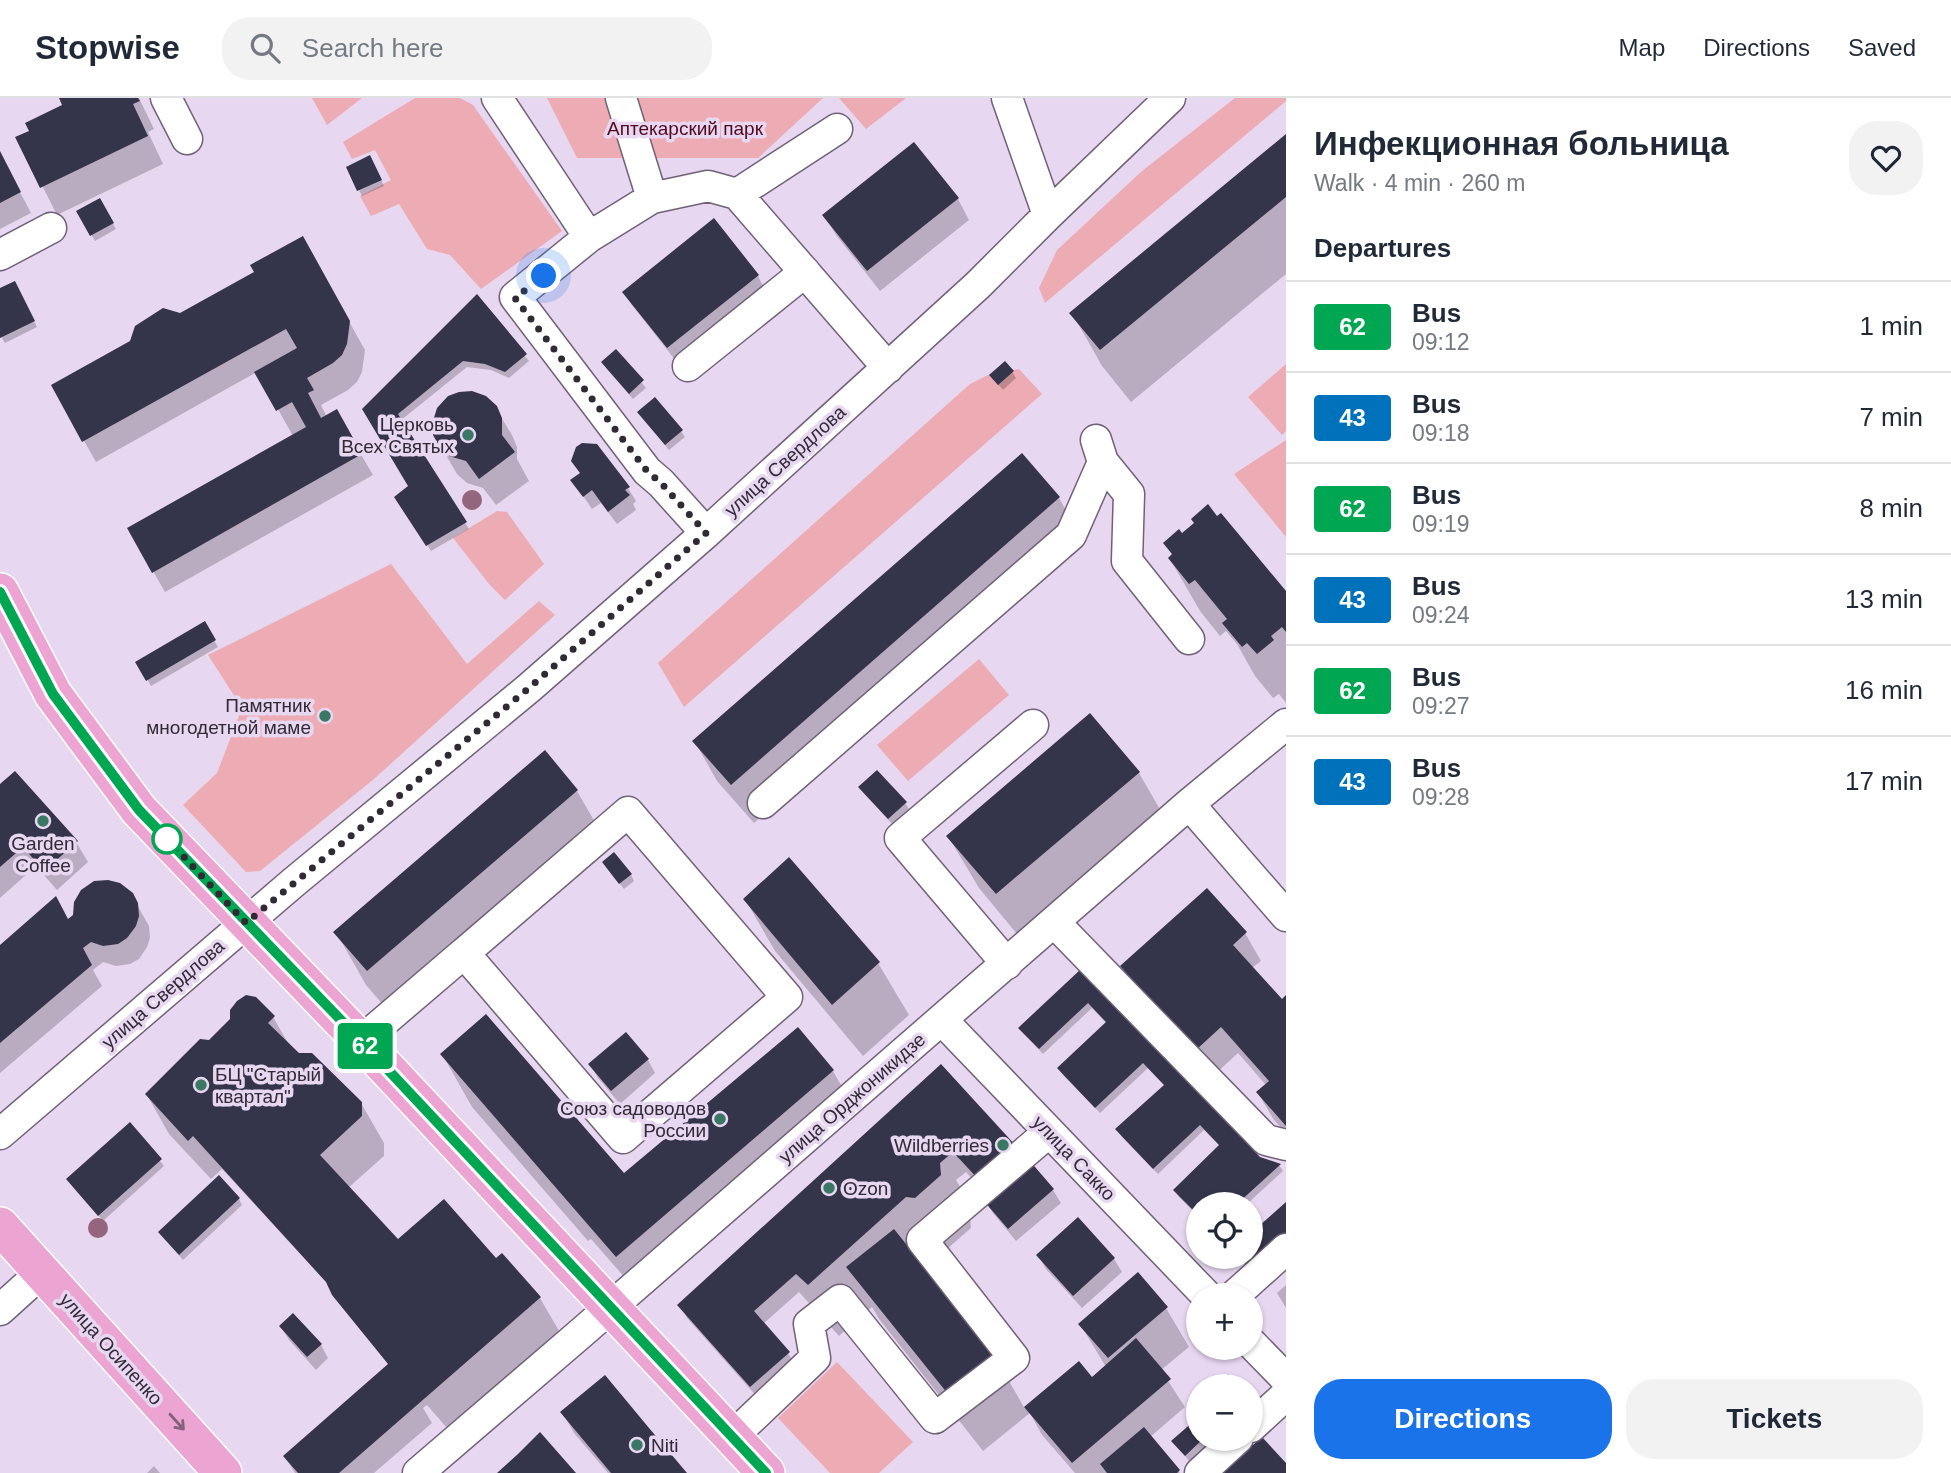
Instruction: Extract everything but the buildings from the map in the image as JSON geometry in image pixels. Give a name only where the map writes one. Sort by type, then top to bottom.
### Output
[{"type":"main road","points":[[0,592],[53,694],[139,810],[361,1041],[766,1473]]},
{"type":"main road","name":"улица Осипенко","points":[[0,1226],[223,1473]]},
{"type":"street","points":[[166,98],[187,139]]},
{"type":"street","points":[[497,98],[589,237]]},
{"type":"street","points":[[621,98],[652,198]]},
{"type":"street","points":[[1007,98],[1048,215]]},
{"type":"street","name":"улица Свердлова","points":[[0,1134],[246,923],[529,688],[706,533],[978,285],[1170,98]]},
{"type":"street","points":[[737,194],[837,129]]},
{"type":"street","points":[[706,533],[647,471],[515,298],[589,237],[652,198],[708,186],[737,194],[888,368]]},
{"type":"street","points":[[0,255],[51,228]]},
{"type":"street","points":[[688,366],[804,272]]},
{"type":"street","points":[[763,803],[1071,536],[1099,451],[1129,494],[1127,561],[1189,639]]},
{"type":"street","name":"улица Орджоникидзе","points":[[418,1473],[1189,804],[1286,724]]},
{"type":"street","points":[[1007,964],[900,838],[1033,725]]},
{"type":"street","points":[[1189,804],[1286,915]]},
{"type":"street","points":[[361,1041],[628,812],[787,997],[623,1138],[464,953]]},
{"type":"street","points":[[1054,922],[1266,1140],[1286,1144]]},
{"type":"street","name":"улица Сакко","points":[[942,1020],[1194,1283]]},
{"type":"street","points":[[732,1437],[815,1358],[809,1324],[840,1300],[935,1418],[1014,1358],[922,1240],[1049,1132]]},
{"type":"street","points":[[1248,1283],[1286,1249]]},
{"type":"street","points":[[0,1310],[42,1272]]},
{"type":"street","points":[[1263,1355],[1286,1379]]},
{"type":"street","points":[[1263,1416],[1286,1395]]},
{"type":"street","points":[[1200,1473],[1224,1451]]},
{"type":"green space","points":[[312,98],[362,98],[327,125]]},
{"type":"green space","points":[[415,98],[460,98],[473,105],[562,231],[481,289],[450,255],[427,249],[399,204],[371,216],[360,196],[391,180],[375,150],[352,159],[343,142]]},
{"type":"green space","name":"Аптекарский парк","points":[[547,98],[823,98],[758,158],[577,158]]},
{"type":"green space","points":[[839,98],[906,98],[866,129]]},
{"type":"green space","points":[[1235,98],[1286,98],[1286,101],[1045,303],[1039,288],[1057,250],[1142,171]]},
{"type":"green space","points":[[1286,364],[1286,431],[1282,435],[1248,397]]},
{"type":"green space","points":[[1019,369],[1042,394],[684,707],[658,663],[970,384],[992,373]]},
{"type":"green space","points":[[1286,440],[1286,537],[1234,474]]},
{"type":"green space","points":[[497,511],[507,512],[544,564],[505,600],[453,538]]},
{"type":"green space","points":[[391,564],[467,664],[539,601],[555,615],[374,779],[260,871],[246,872],[183,805],[217,773],[242,708],[208,655]]},
{"type":"green space","points":[[979,659],[1009,695],[908,781],[877,745]]},
{"type":"green space","points":[[837,1362],[913,1442],[879,1473],[830,1473],[778,1418]]},
{"type":"bus line","name":"62","points":[[0,592],[53,694],[139,810],[361,1041],[766,1473]]},
{"type":"place","name":"Церковь Всех Святых","points":[[468,435]]},
{"type":"place","name":"Памятник многодетной маме","points":[[325,716]]},
{"type":"place","name":"Garden Coffee","points":[[43,821]]},
{"type":"place","name":"БЦ \"Старый квартал\"","points":[[201,1085]]},
{"type":"place","name":"Союз садоводов России","points":[[720,1119]]},
{"type":"place","name":"Wildberries","points":[[1003,1145]]},
{"type":"place","name":"Ozon","points":[[829,1188]]},
{"type":"place","name":"Niti","points":[[637,1445]]},
{"type":"route","points":[[167,839],[246,923],[529,688],[706,533],[647,471],[515,298],[544,276]]}]
